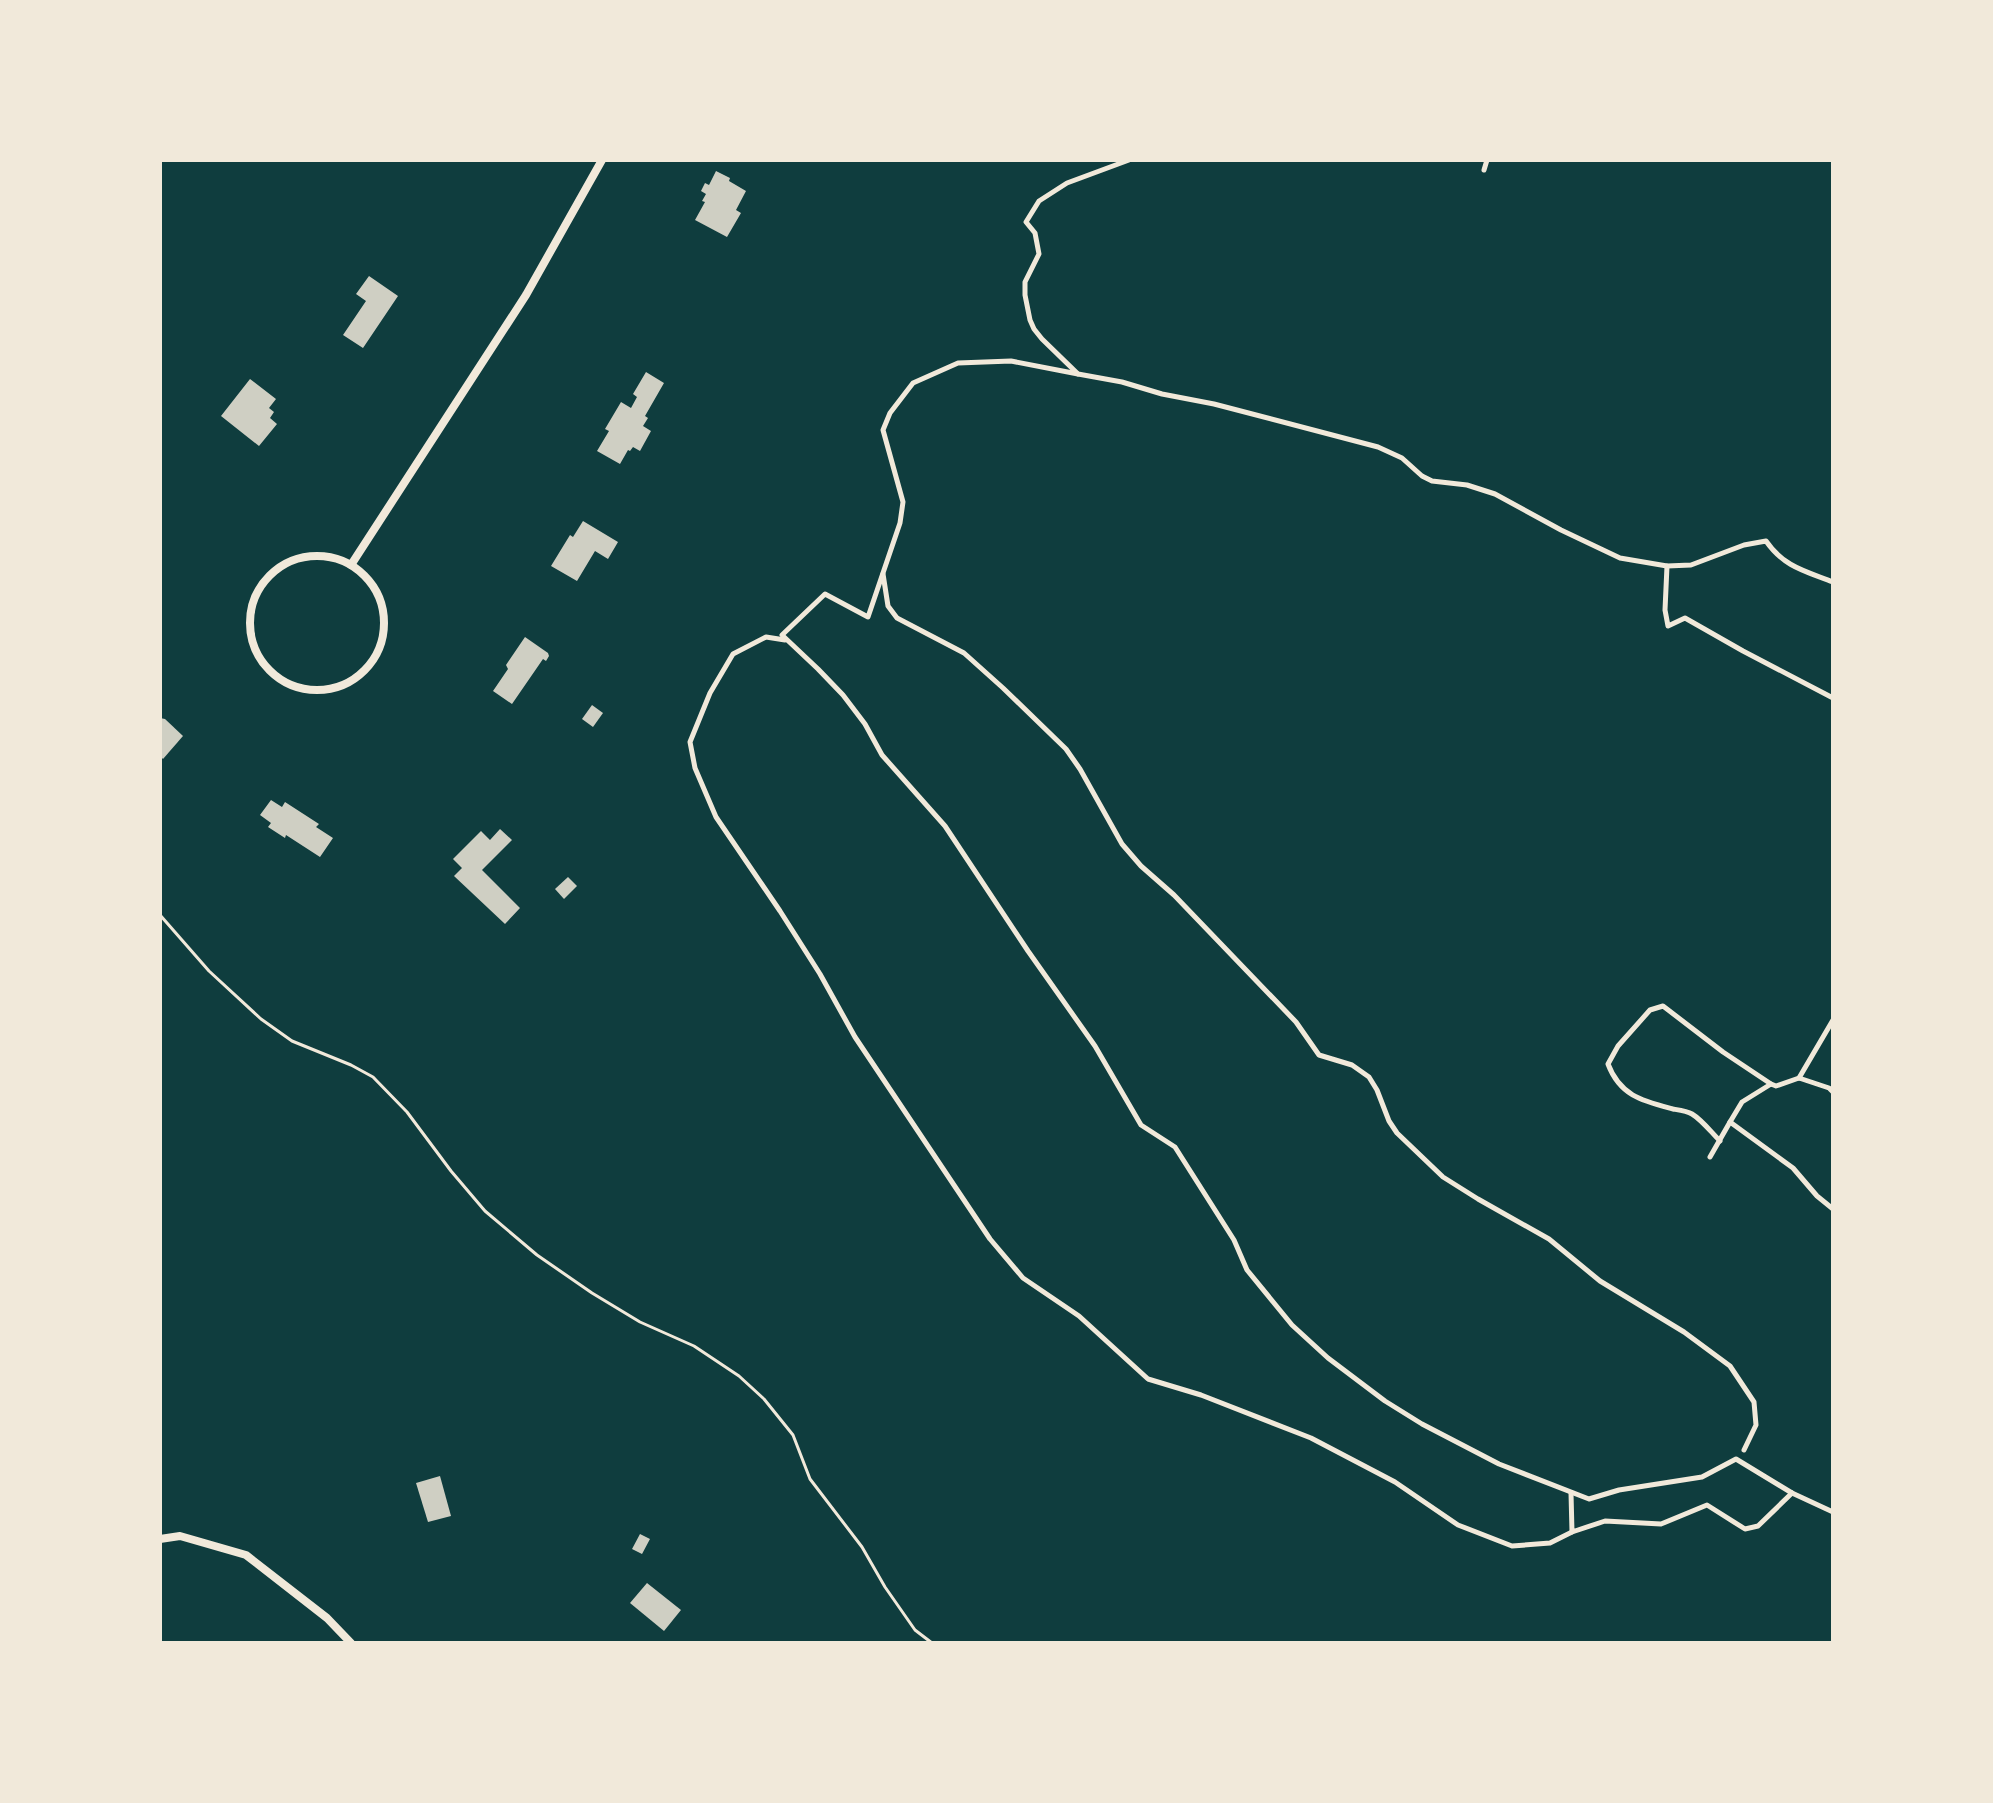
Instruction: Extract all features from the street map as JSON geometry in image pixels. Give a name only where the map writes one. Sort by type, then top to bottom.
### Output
[{"type":"street","points":[[351,565],[526,295],[602,160]]},
{"type":"street","points":[[314,556],[333,558],[351,565],[369,582],[381,604],[383,637],[372,662],[345,684],[324,690],[302,689],[282,681],[266,667],[255,649],[250,628],[252,606],[261,587],[276,571],[295,560],[314,556]]},
{"type":"street","points":[[160,1539],[180,1536],[246,1555],[327,1618],[351,1643]]},
{"type":"lane","points":[[1078,374],[1042,339],[1030,320],[1025,282],[1039,254],[1035,233],[1026,222],[1039,201],[1067,183],[1129,160]]},
{"type":"lane","points":[[1484,170],[1487,160]]},
{"type":"lane","points":[[1833,582],[1791,566],[1766,541],[1744,545],[1691,565],[1667,566],[1620,558],[1495,494],[1467,485],[1432,481],[1402,458],[1378,447],[1122,382],[1011,361],[958,363],[913,383],[890,413],[883,430],[903,502],[900,523],[868,617],[825,594],[782,635],[843,695],[865,724],[882,755],[945,826],[1095,1046],[1141,1125],[1175,1147],[1234,1240],[1247,1270],[1292,1325],[1328,1358],[1385,1401],[1422,1424],[1499,1464],[1589,1499],[1619,1490],[1702,1477],[1736,1459],[1792,1493],[1833,1512]]},
{"type":"lane","points":[[1667,566],[1665,610],[1668,626],[1685,618],[1833,698]]},
{"type":"lane","points":[[883,574],[888,606],[897,618],[964,653],[1066,749],[1122,844],[1141,866],[1174,895],[1296,1022],[1319,1055],[1352,1065],[1369,1077],[1397,1133],[1443,1177],[1549,1239],[1600,1281],[1684,1332],[1730,1366],[1754,1402],[1756,1425],[1744,1450]]},
{"type":"lane","points":[[786,640],[766,637],[733,654],[710,693],[690,742],[695,768],[716,817],[820,974],[855,1037],[990,1239],[1023,1278],[1079,1316],[1148,1379],[1201,1395],[1311,1438],[1395,1482],[1458,1525],[1512,1546],[1550,1543],[1605,1521],[1661,1524],[1707,1505],[1745,1529],[1758,1526],[1792,1493]]},
{"type":"lane","points":[[1720,1141],[1691,1113],[1635,1097],[1613,1077],[1608,1064],[1618,1046],[1650,1010],[1663,1006],[1771,1084],[1776,1086],[1799,1078],[1833,1092]]},
{"type":"lane","points":[[1799,1078],[1833,1020]]},
{"type":"lane","points":[[1710,1157],[1742,1102],[1771,1084]]},
{"type":"lane","points":[[1730,1122],[1793,1168],[1833,1209]]},
{"type":"lane","points":[[1571,1493],[1572,1532]]},
{"type":"path","points":[[160,915],[209,971],[261,1019],[292,1041],[373,1077],[407,1112],[485,1211],[537,1255],[640,1322],[694,1346],[739,1376],[764,1399],[793,1435],[810,1479],[862,1547],[915,1630],[932,1643]]},
{"type":"building","points":[[716,171],[746,191],[736,210],[741,213],[727,237],[695,220],[705,202],[702,201],[706,194],[701,191],[705,183],[709,185]]},
{"type":"building","points":[[369,276],[398,296],[363,348],[343,335],[366,301],[356,294]]},
{"type":"building","points":[[646,372],[664,383],[645,416],[648,418],[643,426],[651,431],[640,451],[633,447],[628,450],[620,464],[597,451],[609,431],[605,429],[621,402],[631,408],[637,397],[633,394]]},
{"type":"building","points":[[250,379],[276,399],[269,408],[274,412],[270,418],[277,424],[259,446],[221,416]]},
{"type":"building","points":[[583,521],[618,542],[608,559],[595,551],[577,581],[551,566],[570,535],[573,537]]},
{"type":"building","points":[[525,637],[549,656],[546,661],[543,659],[512,704],[493,691]]},
{"type":"building","points":[[592,705],[603,713],[593,727],[582,719]]},
{"type":"building","points":[[160,718],[183,736],[163,759],[160,756]]},
{"type":"building","points":[[271,800],[282,807],[285,802],[319,824],[316,827],[333,838],[320,857],[268,827],[271,823],[260,815]]},
{"type":"building","points":[[500,829],[512,840],[482,870],[520,908],[505,924],[454,876],[462,868],[453,859],[481,831],[490,840]]},
{"type":"building","points":[[568,877],[577,886],[564,899],[555,889]]},
{"type":"building","points":[[440,1476],[451,1516],[428,1522],[416,1483]]},
{"type":"building","points":[[640,1534],[650,1539],[642,1554],[632,1549]]},
{"type":"building","points":[[647,1583],[681,1610],[664,1631],[630,1603]]}]
